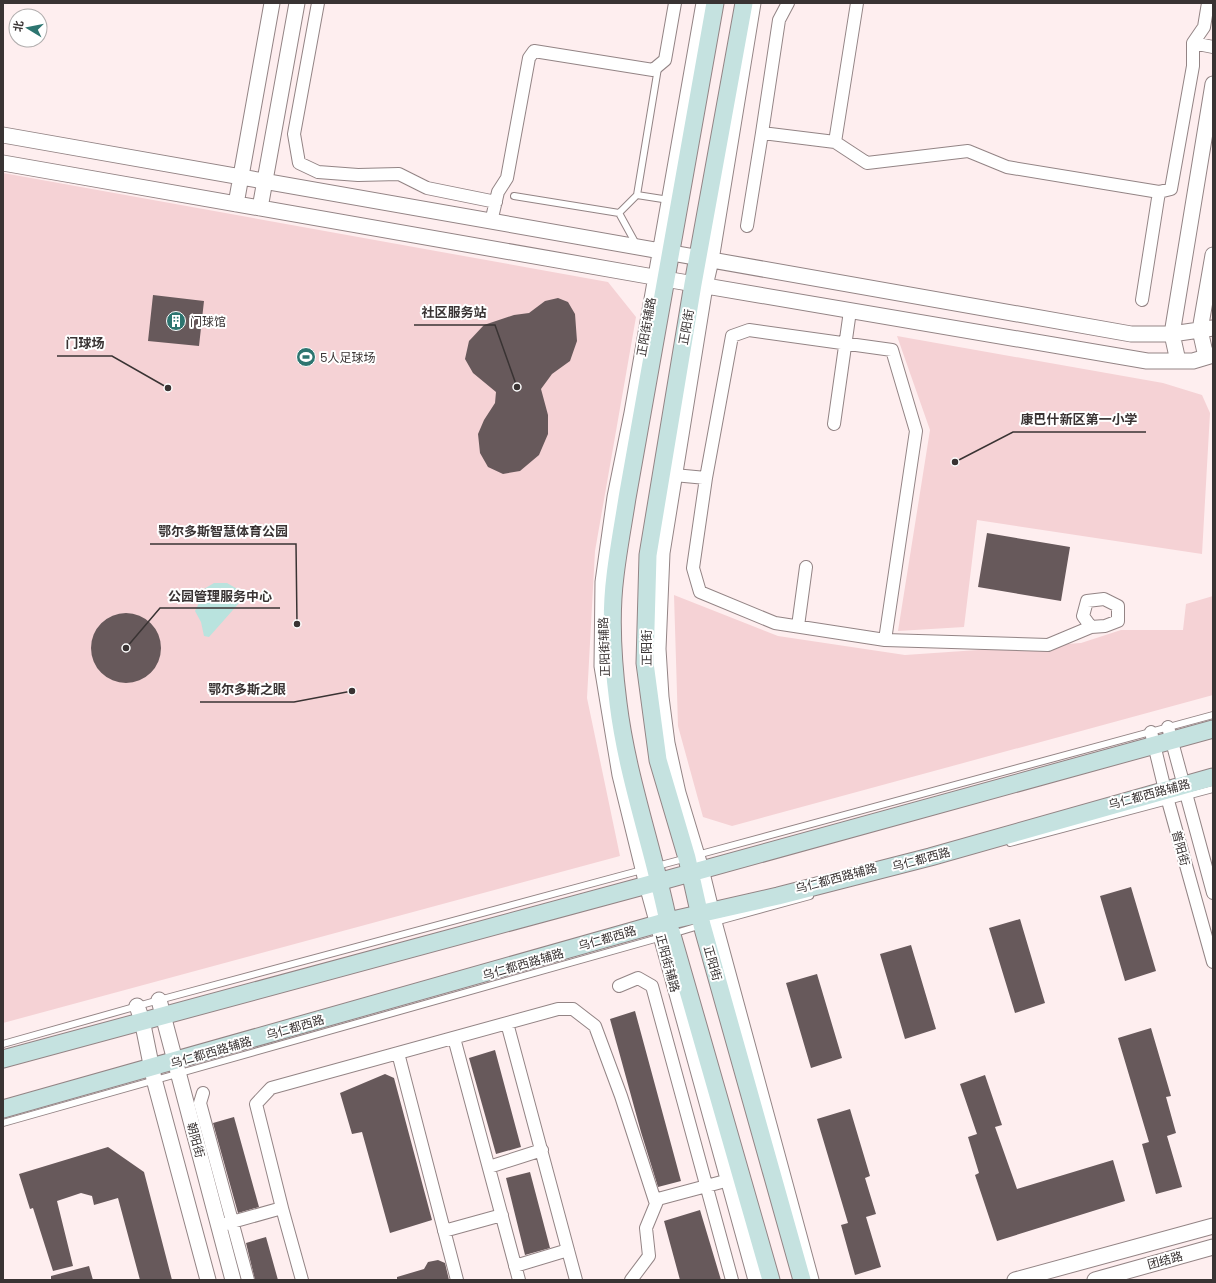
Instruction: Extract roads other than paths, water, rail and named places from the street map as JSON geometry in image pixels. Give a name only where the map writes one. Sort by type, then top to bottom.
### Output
[{"type":"main road","points":[[715,3],[660,278],[615,578],[613,648],[618,704],[651,876],[664,929],[771,1280]]},
{"type":"main road","name":"正阳街","points":[[744,3],[705,259],[648,555],[645,663],[658,760],[694,864],[802,1280]]},
{"type":"main road","points":[[3,1059],[140,1013],[651,876],[1170,733],[1213,729]]},
{"type":"main road","name":"乌仁都西路","points":[[3,1109],[177,1067],[664,929],[1185,790],[1213,777]]},
{"type":"street","points":[[236,204],[272,3]]},
{"type":"street","points":[[260,208],[297,3]]},
{"type":"street","points":[[318,3],[294,134],[299,163],[318,172],[358,175],[400,174],[427,188],[496,202]]},
{"type":"street","points":[[491,222],[498,192],[507,178],[529,58],[534,51],[653,70],[665,60],[675,3]]},
{"type":"street","points":[[665,252],[669,200],[704,3]]},
{"type":"street","points":[[705,259],[753,3]]},
{"type":"street","points":[[748,226],[779,20],[788,3]]},
{"type":"street","points":[[835,142],[858,3]]},
{"type":"street","points":[[762,133],[835,142],[868,163],[968,151],[1007,167],[1159,192],[1171,189],[1193,66],[1193,43],[1204,27],[1208,3]]},
{"type":"street","points":[[1193,43],[1213,47]]},
{"type":"street","points":[[1178,361],[1172,334],[1213,84]]},
{"type":"street","points":[[3,135],[1131,334],[1172,334],[1206,329]]},
{"type":"street","points":[[3,163],[699,285],[1147,361],[1193,361],[1209,356],[1206,329],[1213,255]]},
{"type":"street","points":[[1142,300],[1159,192]]},
{"type":"street","points":[[694,864],[667,744],[661,697],[658,649],[662,553],[674,475],[699,285]]},
{"type":"street","points":[[834,424],[844,344],[850,311]]},
{"type":"street","points":[[885,640],[916,431],[892,350],[749,330],[732,336],[706,478],[693,568],[700,592],[775,623],[885,640],[1048,645],[1091,626]]},
{"type":"street","points":[[674,475],[706,478]]},
{"type":"street","points":[[798,626],[806,567]]},
{"type":"street","name":"普阳街","points":[[1170,733],[1213,894]]},
{"type":"street","name":"普阳街","points":[[1153,738],[1167,795],[1213,962]]},
{"type":"street","points":[[707,918],[812,1280]]},
{"type":"street","name":"正阳街辅路","points":[[664,929],[756,1280]]},
{"type":"street","points":[[619,986],[638,978],[652,986],[732,1280]]},
{"type":"street","name":"朝阳街","points":[[161,1008],[177,1067],[225,1224],[233,1280]]},
{"type":"street","points":[[302,1280],[256,1104],[272,1088],[558,1009],[573,1009],[595,1026],[621,1096],[656,1204]]},
{"type":"street","name":"朝阳街","points":[[140,1013],[152,1073],[208,1280]]},
{"type":"street","points":[[507,1023],[576,1280]]},
{"type":"street","points":[[454,1038],[519,1280]]},
{"type":"street","points":[[398,1053],[457,1280]]},
{"type":"street","points":[[203,1093],[200,1103],[225,1224],[248,1280]]},
{"type":"street","points":[[489,1166],[542,1150]]},
{"type":"street","points":[[631,1280],[649,1256],[646,1228],[658,1199],[729,1180]]},
{"type":"street","points":[[225,1224],[282,1208]]},
{"type":"street","points":[[444,1231],[502,1215]]},
{"type":"street","points":[[1015,1280],[1213,1226]]},
{"type":"street","name":"团结路","points":[[1095,1280],[1213,1247]]},
{"type":"street","points":[[515,1266],[568,1250]]},
{"type":"lane","points":[[619,213],[637,195],[658,66]]},
{"type":"lane","points":[[637,195],[669,200]]},
{"type":"lane","points":[[514,196],[619,213]]},
{"type":"lane","points":[[619,213],[638,248]]},
{"type":"lane","points":[[1170,733],[1213,715]]},
{"type":"lane","name":"乌仁都西路辅路","points":[[1185,790],[1213,789]]},
{"type":"lane","name":"乌仁都西路辅路","points":[[1006,844],[1167,795]]},
{"type":"lane","name":"乌仁都西路辅路","points":[[707,918],[814,895]]},
{"type":"lane","points":[[3,1044],[140,1013]]},
{"type":"lane","points":[[3,1123],[152,1073]]},
{"type":"water","points":[[214,583],[227,583],[239,590],[240,602],[209,637],[204,636],[201,622],[195,611],[204,589]]},
{"type":"place","name":"门球馆","points":[[176,321]]},
{"type":"place","name":"5人足球场","points":[[306,357]]},
{"type":"place","name":"社区服务站","points":[[517,387]]},
{"type":"place","name":"门球场","points":[[168,388]]},
{"type":"place","name":"康巴什新区第一小学","points":[[955,462]]},
{"type":"place","name":"鄂尔多斯智慧体育公园","points":[[297,624]]},
{"type":"place","name":"公园管理服务中心","points":[[126,648]]},
{"type":"place","name":"鄂尔多斯之眼","points":[[352,691]]}]
